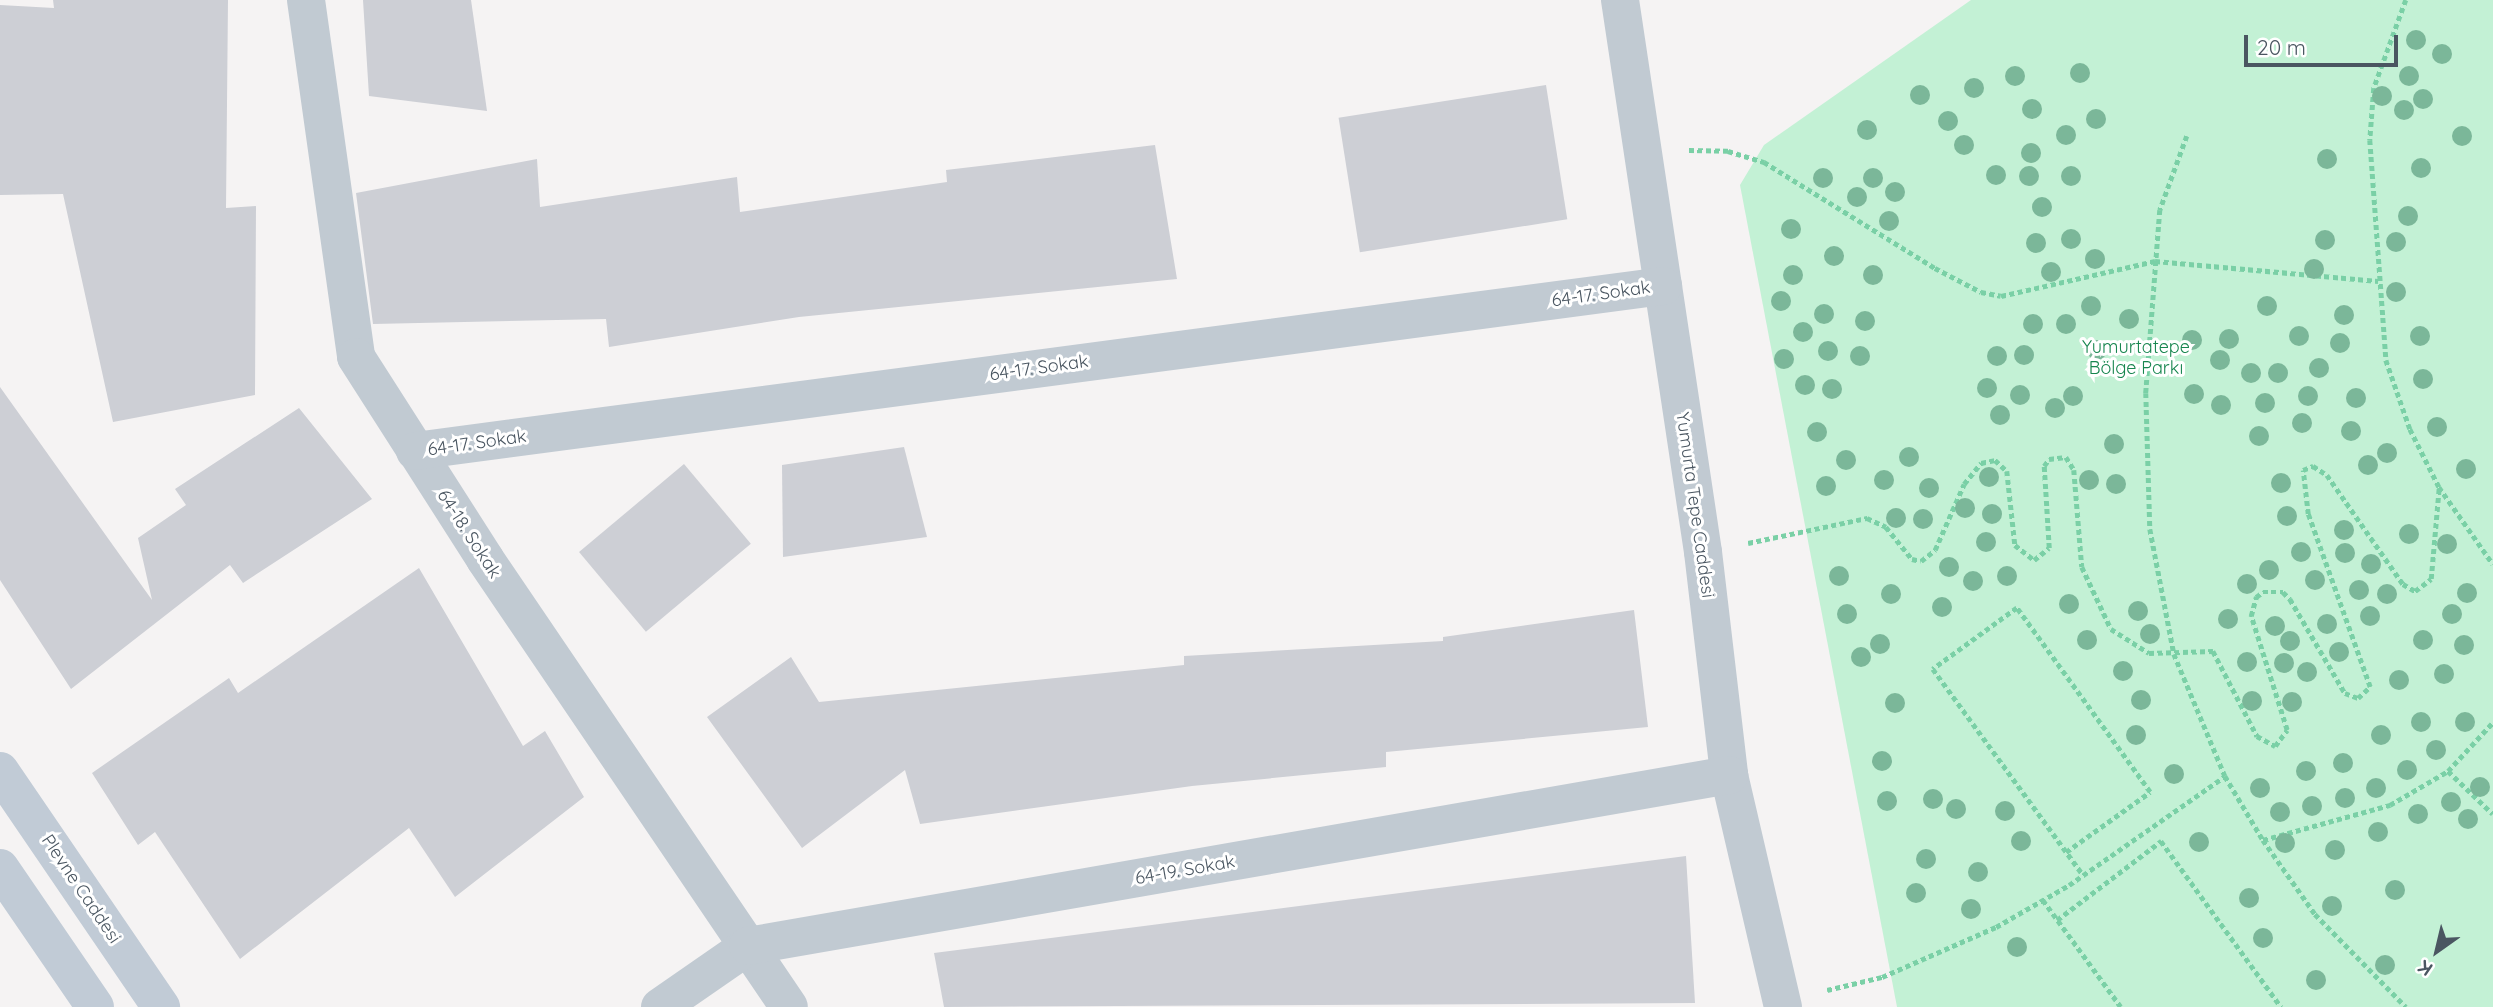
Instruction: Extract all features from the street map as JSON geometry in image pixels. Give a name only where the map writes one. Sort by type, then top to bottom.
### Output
[{"type":"street","name":"64-18. Sokak","points":[[306,0],[356,357],[415,451],[789,1007]]},
{"type":"street","name":"Yumurta Tepe Caddesi","points":[[1620,0],[1703,552],[1729,775],[1782,1004]]},
{"type":"street","name":"64-17. Sokak","points":[[415,451],[1663,286]]},
{"type":"street","name":"Plevne Caddesi","points":[[0,771],[161,1007]]},
{"type":"street","name":"64-19. Sokak","points":[[660,1007],[748,946],[1729,775]]},
{"type":"street","points":[[0,868],[95,1007]]},
{"type":"path","points":[[2406,0],[2374,88],[2370,189],[2386,360],[2410,429],[2439,487],[2493,564]]},
{"type":"path","points":[[2187,136],[2160,210],[2155,261],[2146,475],[2174,654],[2225,776],[2263,840],[2315,914],[2406,1007]]},
{"type":"path","points":[[1643,149],[1728,151],[1764,162],[1981,292],[2001,296],[2155,261],[2378,281]]},
{"type":"path","points":[[1703,552],[1867,518],[1886,527],[1912,559],[1921,561],[1935,550],[1964,484],[1981,463],[1995,460],[2007,471],[2015,545],[2034,560],[2049,548],[2044,466],[2049,459],[2066,457],[2074,470],[2082,566],[2092,595],[2111,629],[2126,641],[2149,653],[2213,651],[2261,742],[2281,743],[2287,730],[2251,616],[2256,597],[2273,590],[2290,599],[2345,693],[2364,696],[2370,687],[2365,664],[2308,514],[2300,474],[2308,467],[2321,469],[2403,584],[2416,592],[2431,579],[2439,487]]},
{"type":"path","points":[[2066,852],[2150,792],[2017,608],[1933,669],[2066,852],[2083,875]]},
{"type":"path","points":[[2263,840],[2390,805],[2448,771],[2493,722]]},
{"type":"path","points":[[2448,771],[2493,814]]},
{"type":"path","points":[[1782,1004],[1882,977],[2043,900],[2225,776]]},
{"type":"path","points":[[2057,920],[2161,841],[2281,1007]]},
{"type":"path","points":[[2043,900],[2122,1007]]},
{"type":"green space","name":"Yumurtatepe Bölge Parkı","points":[[1971,0],[2493,0],[2493,1007],[1897,1007],[1740,185],[1764,145]]},
{"type":"building","points":[[53,0],[228,0],[226,208],[256,206],[255,395],[113,422],[63,194],[0,195],[0,5],[54,8]]},
{"type":"building","points":[[363,0],[471,0],[487,111],[369,96]]},
{"type":"building","points":[[1546,85],[1567,219],[1360,252],[1339,118]]},
{"type":"building","points":[[1155,145],[1177,279],[799,317],[609,347],[606,319],[373,324],[356,193],[537,159],[540,207],[737,177],[740,212],[947,182],[946,170]]},
{"type":"building","points":[[0,387],[152,600],[138,538],[186,505],[175,489],[299,408],[372,499],[243,583],[230,565],[71,689],[0,580]]},
{"type":"building","points":[[904,447],[927,537],[783,557],[782,465]]},
{"type":"building","points":[[684,464],[751,544],[646,632],[579,552]]},
{"type":"building","points":[[419,568],[523,746],[545,731],[584,797],[455,897],[409,828],[240,959],[155,832],[138,845],[92,773],[229,678],[238,693]]},
{"type":"building","points":[[1634,610],[1648,727],[1386,752],[1386,767],[1192,786],[920,824],[905,770],[802,848],[707,717],[791,657],[819,702],[1184,665],[1184,656],[1443,641],[1443,637]]},
{"type":"building","points":[[1686,856],[1695,1003],[944,1007],[934,953]]}]
